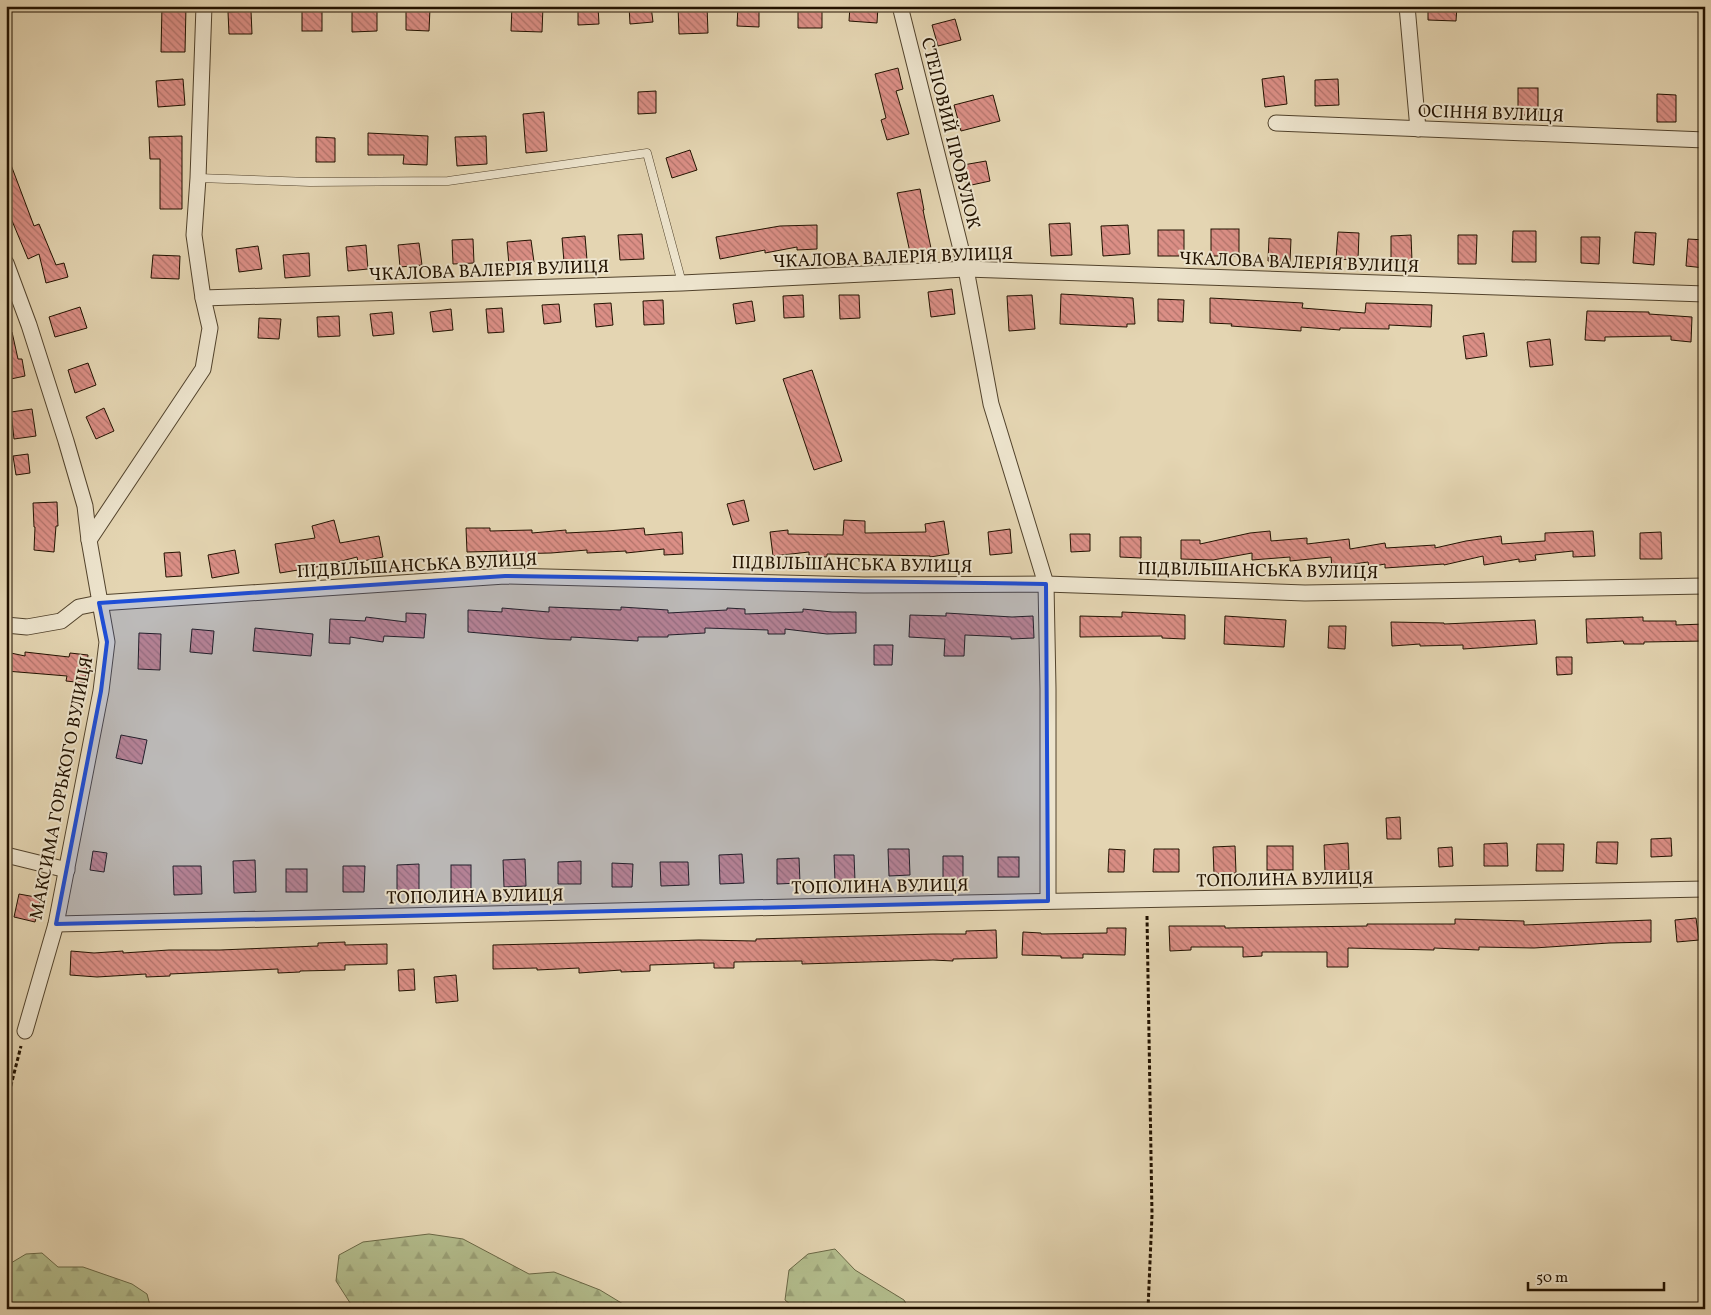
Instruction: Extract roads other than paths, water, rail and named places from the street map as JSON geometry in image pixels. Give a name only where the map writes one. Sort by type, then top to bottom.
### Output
[{"type":"street","points":[[89,540],[203,369],[210,328],[203,298],[194,236],[204,6]]},
{"type":"street","name":"СТЕПОВИЙ ПРОВУЛОК","points":[[900,6],[966,270],[991,404],[1046,584],[1048,901]]},
{"type":"street","points":[[1407,6],[1418,129]]},
{"type":"street","name":"ОСІННЯ ВУЛИЦЯ","points":[[1276,123],[1705,140]]},
{"type":"street","name":"МАКСИМА ГОРЬКОГО ВУЛИЦЯ","points":[[6,263],[29,325],[85,506],[99,604],[107,642],[101,690],[56,924],[25,1031]]},
{"type":"street","name":"ЧКАЛОВА ВАЛЕРІЯ ВУЛИЦЯ","points":[[203,298],[682,283],[966,270],[1705,294]]},
{"type":"street","name":"ПІДВІЛЬШАНСЬКА ВУЛИЦЯ","points":[[6,625],[27,627],[61,621],[79,607],[99,604],[505,576],[864,584],[1046,584],[1305,593],[1705,586]]},
{"type":"street","points":[[6,856],[67,870]]},
{"type":"street","name":"ТОПОЛИНА ВУЛИЦЯ","points":[[56,924],[1048,901],[1705,889]]},
{"type":"lane","points":[[198,178],[310,182],[448,181],[648,153],[682,283]]}]
